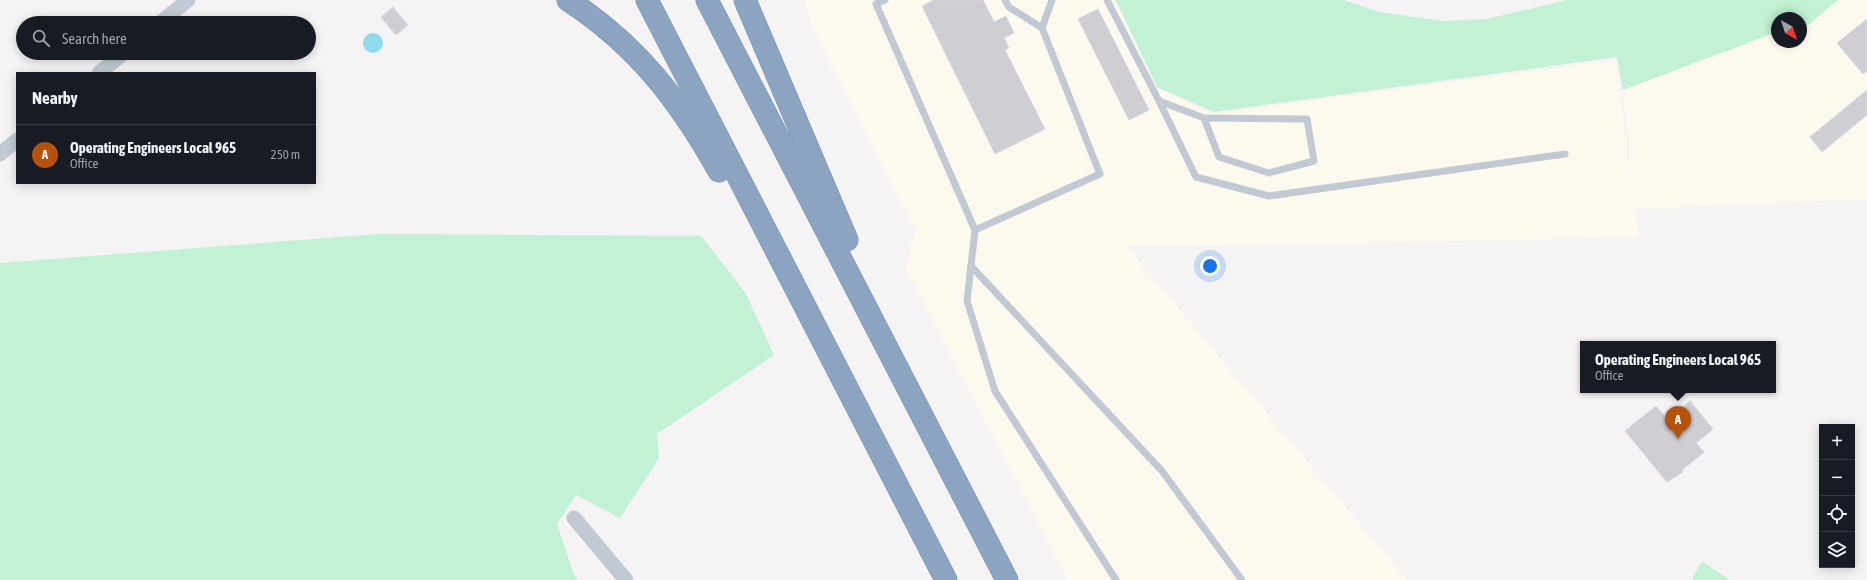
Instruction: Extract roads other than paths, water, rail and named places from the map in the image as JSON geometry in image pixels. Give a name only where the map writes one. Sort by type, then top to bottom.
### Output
[{"type":"highway","points":[[568,0],[602,25],[628,47],[661,82],[687,118],[754,234],[818,331]]},
{"type":"highway","points":[[647,0],[946,580]]},
{"type":"highway","points":[[707,0],[1007,580]]},
{"type":"highway","points":[[745,0],[926,422]]},
{"type":"street","points":[[169,16],[188,0]]},
{"type":"street","points":[[101,72],[116,60]]},
{"type":"street","points":[[0,154],[16,141]]},
{"type":"street","points":[[574,518],[626,580]]},
{"type":"lane","points":[[885,0],[876,4],[975,230],[967,301],[995,391],[1116,580]]},
{"type":"lane","points":[[975,230],[1100,174],[1042,28],[1009,7],[1006,0]]},
{"type":"lane","points":[[1042,28],[1052,0]]},
{"type":"lane","points":[[1107,0],[1196,177],[1269,196],[1565,154]]},
{"type":"lane","points":[[1159,101],[1204,118],[1308,119],[1314,161],[1269,173],[1219,157],[1204,118]]},
{"type":"lane","points":[[971,266],[1162,471],[1242,580]]},
{"type":"water","points":[[373,33],[380,36],[383,43],[380,50],[373,53],[366,50],[363,43],[366,36]]},
{"type":"place","name":"Operating Engineers Local 965","points":[[1678,439]]}]
